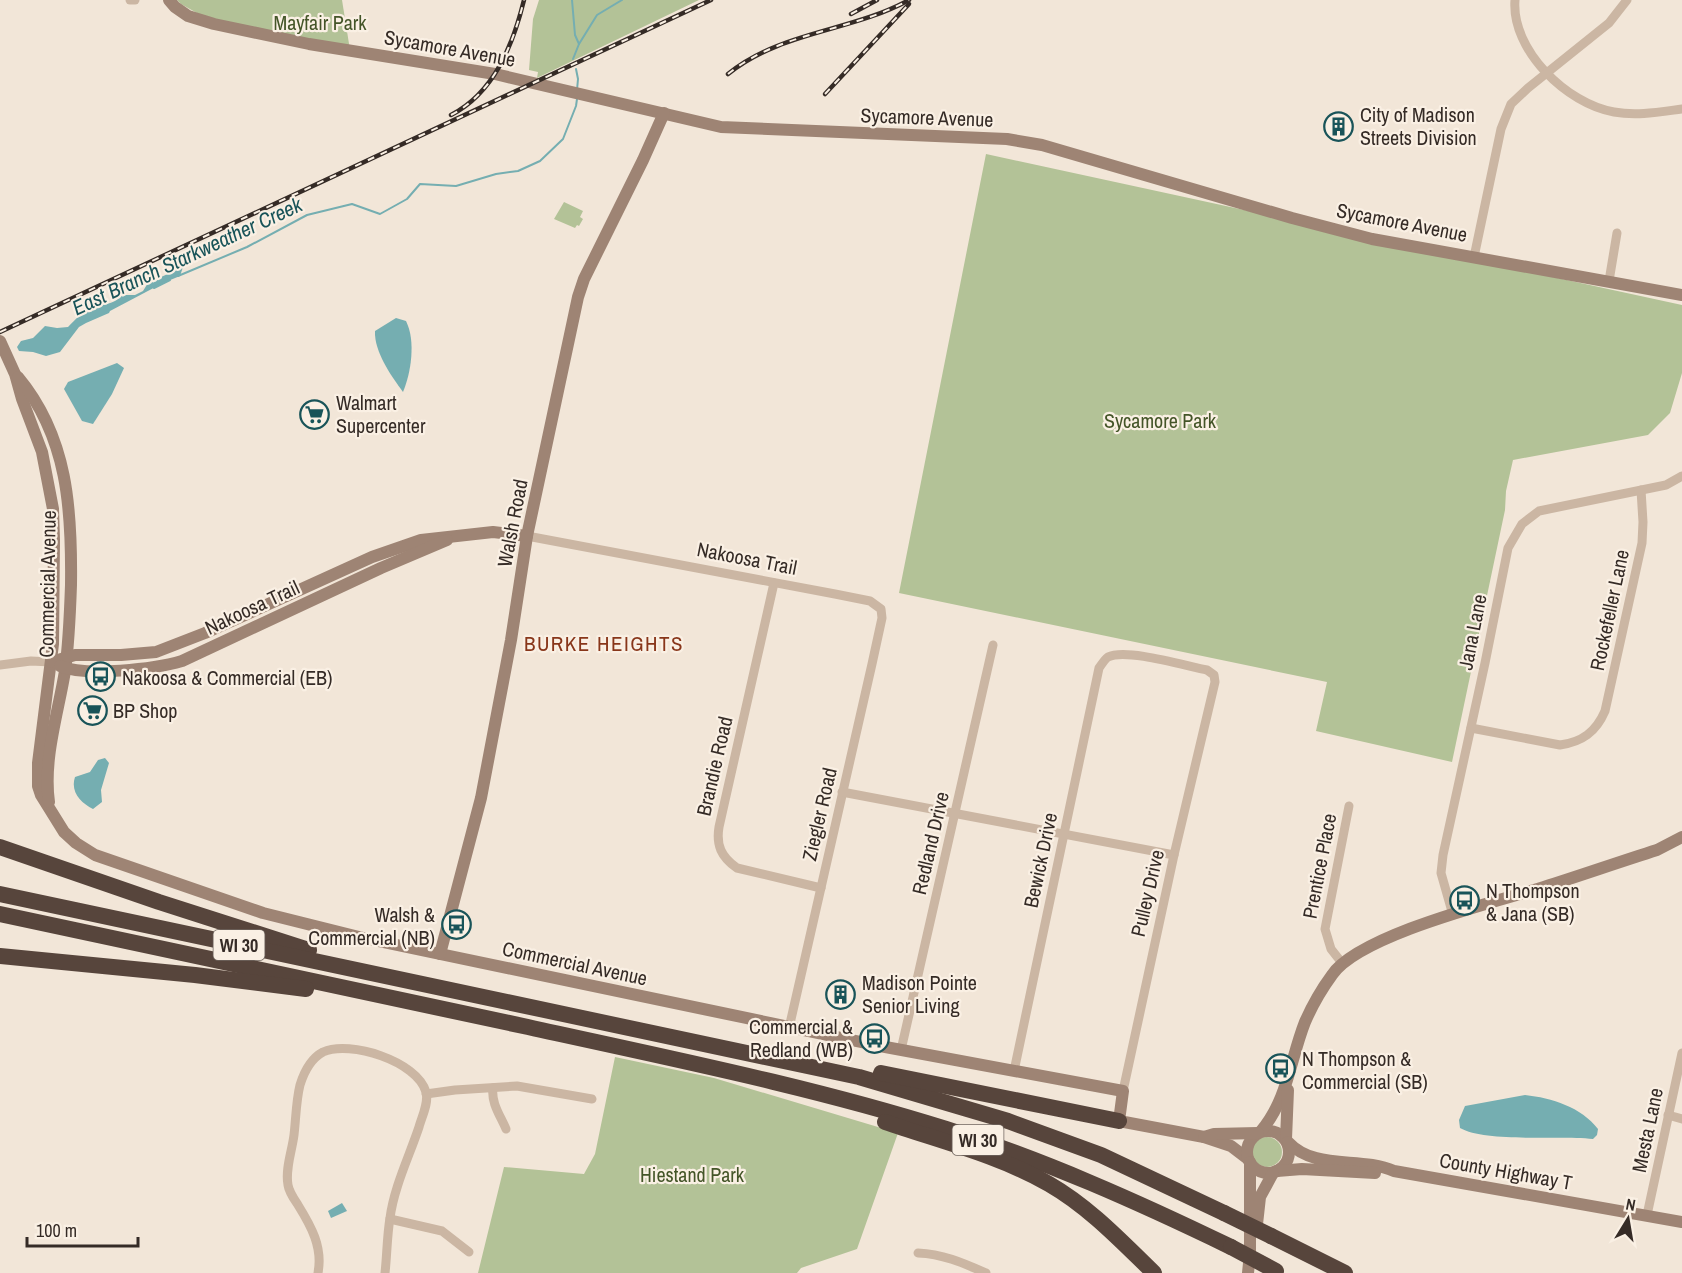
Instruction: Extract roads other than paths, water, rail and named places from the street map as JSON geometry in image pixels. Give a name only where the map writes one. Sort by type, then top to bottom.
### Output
[{"type":"highway","points":[[0,841],[43,861]]},
{"type":"highway","points":[[0,847],[159,902],[312,951],[479,995]]},
{"type":"highway","name":"WI 30","points":[[0,894],[741,1050],[859,1077],[1008,1121],[1101,1155],[1345,1273]]},
{"type":"highway","name":"WI 30","points":[[0,914],[713,1067],[893,1113],[1007,1149],[1063,1171],[1158,1212],[1277,1272]]},
{"type":"highway","points":[[0,956],[277,985],[403,1005],[449,1009]]},
{"type":"highway","points":[[741,1050],[850,1067],[1119,1121]]},
{"type":"highway","points":[[713,1067],[873,1117],[986,1156],[1027,1173],[1051,1185],[1101,1220],[1154,1273]]},
{"type":"street","points":[[130,0],[135,0]]},
{"type":"street","name":"Sycamore Avenue","points":[[169,0],[188,16],[214,24],[309,44],[495,74],[721,127],[1007,139],[1042,145],[1372,239],[1682,295]]},
{"type":"street","points":[[1515,0],[1516,21],[1527,50],[1563,88],[1581,100],[1611,112],[1651,114],[1682,109]]},
{"type":"street","points":[[1474,256],[1503,121],[1511,105],[1518,96],[1609,23],[1627,0]]},
{"type":"street","name":"Walsh Road","points":[[440,954],[481,798],[509,651],[527,536],[584,279],[664,113]]},
{"type":"street","points":[[1609,281],[1617,233]]},
{"type":"street","name":"Commercial Avenue","points":[[0,341],[15,374],[21,399],[42,452],[52,502],[53,637],[38,771],[39,790],[57,823],[68,836],[95,855],[292,922],[789,1028],[1123,1091]]},
{"type":"street","name":"Commercial Avenue","points":[[15,374],[35,401],[57,445],[66,480],[70,519],[70,620],[66,663],[47,774],[49,806]]},
{"type":"street","name":"Jana Lane","points":[[1453,915],[1441,868],[1504,562],[1511,541],[1522,524],[1539,510],[1666,485],[1682,476]]},
{"type":"street","name":"Rockefeller Lane","points":[[1471,728],[1560,746],[1579,740],[1591,733],[1600,722],[1605,711],[1642,543],[1641,490]]},
{"type":"street","name":"Nakoosa Trail","points":[[0,665],[31,661],[66,663],[75,655],[156,652],[399,547],[433,537],[493,532],[527,536],[870,601],[881,609]]},
{"type":"street","name":"Brandie Road","points":[[774,583],[719,827],[718,841],[725,859],[737,868],[820,888]]},
{"type":"street","name":"Ziegler Road","points":[[789,1028],[882,618],[881,609]]},
{"type":"street","name":"Redland Drive","points":[[901,1050],[993,645]]},
{"type":"street","name":"Bewick Drive","points":[[1014,1071],[1020,1032],[1099,668],[1106,658],[1124,654],[1206,670],[1214,675]]},
{"type":"street","name":"Pulley Drive","points":[[1119,1121],[1123,1091],[1174,855],[1213,694],[1214,675]]},
{"type":"street","points":[[842,792],[1174,855]]},
{"type":"street","name":"Prentice Place","points":[[1342,963],[1330,949],[1325,929],[1349,806]]},
{"type":"street","points":[[1248,1273],[1250,1253],[1248,1144],[1274,1114],[1289,1080],[1305,1023],[1322,989],[1342,963],[1359,951],[1407,930],[1657,850],[1682,837]]},
{"type":"street","points":[[318,1273],[320,1259],[315,1237],[290,1192],[288,1181],[296,1104],[306,1070],[316,1057],[339,1048],[388,1058],[418,1079],[426,1094],[423,1116],[404,1167],[390,1219],[385,1273]]},
{"type":"street","name":"Mesta Lane","points":[[1647,1215],[1682,1053]]},
{"type":"street","points":[[1256,1273],[1260,1197],[1275,1172],[1286,1164],[1289,1157],[1287,1141],[1289,1080]]},
{"type":"street","points":[[426,1094],[526,1087],[592,1099]]},
{"type":"street","points":[[493,1088],[492,1097],[506,1129]]},
{"type":"street","points":[[1668,1115],[1682,1119]]},
{"type":"street","points":[[1119,1121],[1204,1137],[1231,1146],[1260,1172],[1275,1172]]},
{"type":"street","points":[[1204,1137],[1214,1134],[1273,1131],[1287,1141]]},
{"type":"street","name":"County Highway T","points":[[1287,1141],[1304,1156],[1318,1159],[1383,1166],[1394,1171],[1682,1222]]},
{"type":"street","name":"County Highway T","points":[[1275,1172],[1302,1169],[1382,1173],[1394,1171]]},
{"type":"street","points":[[390,1219],[442,1231],[469,1252]]},
{"type":"street","points":[[918,1253],[951,1258],[986,1273]]},
{"type":"water","points":[[183,267],[180,276],[79,327],[60,352],[46,356],[19,351],[17,347],[21,341],[33,338],[45,326],[68,327],[88,310],[111,303],[122,295],[135,295],[143,291],[148,283]]},
{"type":"water","points":[[396,318],[406,321],[412,347],[403,392],[385,364],[375,339],[375,331]]},
{"type":"water","points":[[117,363],[124,368],[112,394],[93,424],[82,421],[64,389],[68,382]]},
{"type":"water","points":[[105,758],[109,763],[101,790],[102,802],[93,809],[84,804],[75,792],[75,777],[90,772],[98,760]]},
{"type":"water","points":[[1525,1095],[1545,1098],[1575,1109],[1598,1129],[1597,1135],[1593,1139],[1505,1137],[1472,1133],[1460,1128],[1459,1120],[1465,1106]]},
{"type":"water","points":[[342,1203],[347,1211],[331,1218],[328,1211]]},
{"type":"waterway","points":[[572,0],[575,35],[579,44]]},
{"type":"waterway","points":[[573,59],[579,44],[597,15],[622,0]]},
{"type":"waterway","name":"East Branch Starkweather Creek","points":[[576,69],[577,90]]},
{"type":"waterway","name":"East Branch Starkweather Creek","points":[[178,276],[247,247],[307,215],[352,204],[380,214],[407,199],[420,184],[456,186],[496,174],[518,171],[540,161],[563,139],[577,99]]},
{"type":"waterway","name":"East Branch Starkweather Creek","points":[[154,288],[170,280]]},
{"type":"railway","points":[[451,115],[466,106],[479,94],[500,66],[514,34],[524,0]]},
{"type":"railway","points":[[0,332],[711,0]]},
{"type":"railway","points":[[851,14],[877,0]]},
{"type":"railway","points":[[728,74],[770,49],[887,11],[909,0]]},
{"type":"railway","points":[[825,94],[909,4]]},
{"type":"place","name":"City of Madison Streets Division","points":[[1339,126]]},
{"type":"place","name":"Walmart Supercenter","points":[[315,414]]},
{"type":"place","name":"Nakoosa & Commercial (EB)","points":[[101,677]]},
{"type":"place","name":"BP Shop","points":[[92,710]]},
{"type":"place","name":"N Thompson & Jana (SB)","points":[[1465,901]]},
{"type":"place","name":"Walsh & Commercial (NB)","points":[[456,925]]},
{"type":"place","name":"Madison Pointe Senior Living","points":[[841,994]]},
{"type":"place","name":"Commercial & Redland (WB)","points":[[874,1038]]},
{"type":"place","name":"N Thompson & Commercial (SB)","points":[[1281,1069]]},
{"type":"district","name":"BURKE HEIGHTS","points":[[604,643]]},
{"type":"park label","name":"Mayfair Park","points":[[320,22]]},
{"type":"park label","name":"Sycamore Park","points":[[1160,420]]},
{"type":"park label","name":"Hiestand Park","points":[[692,1174]]}]
